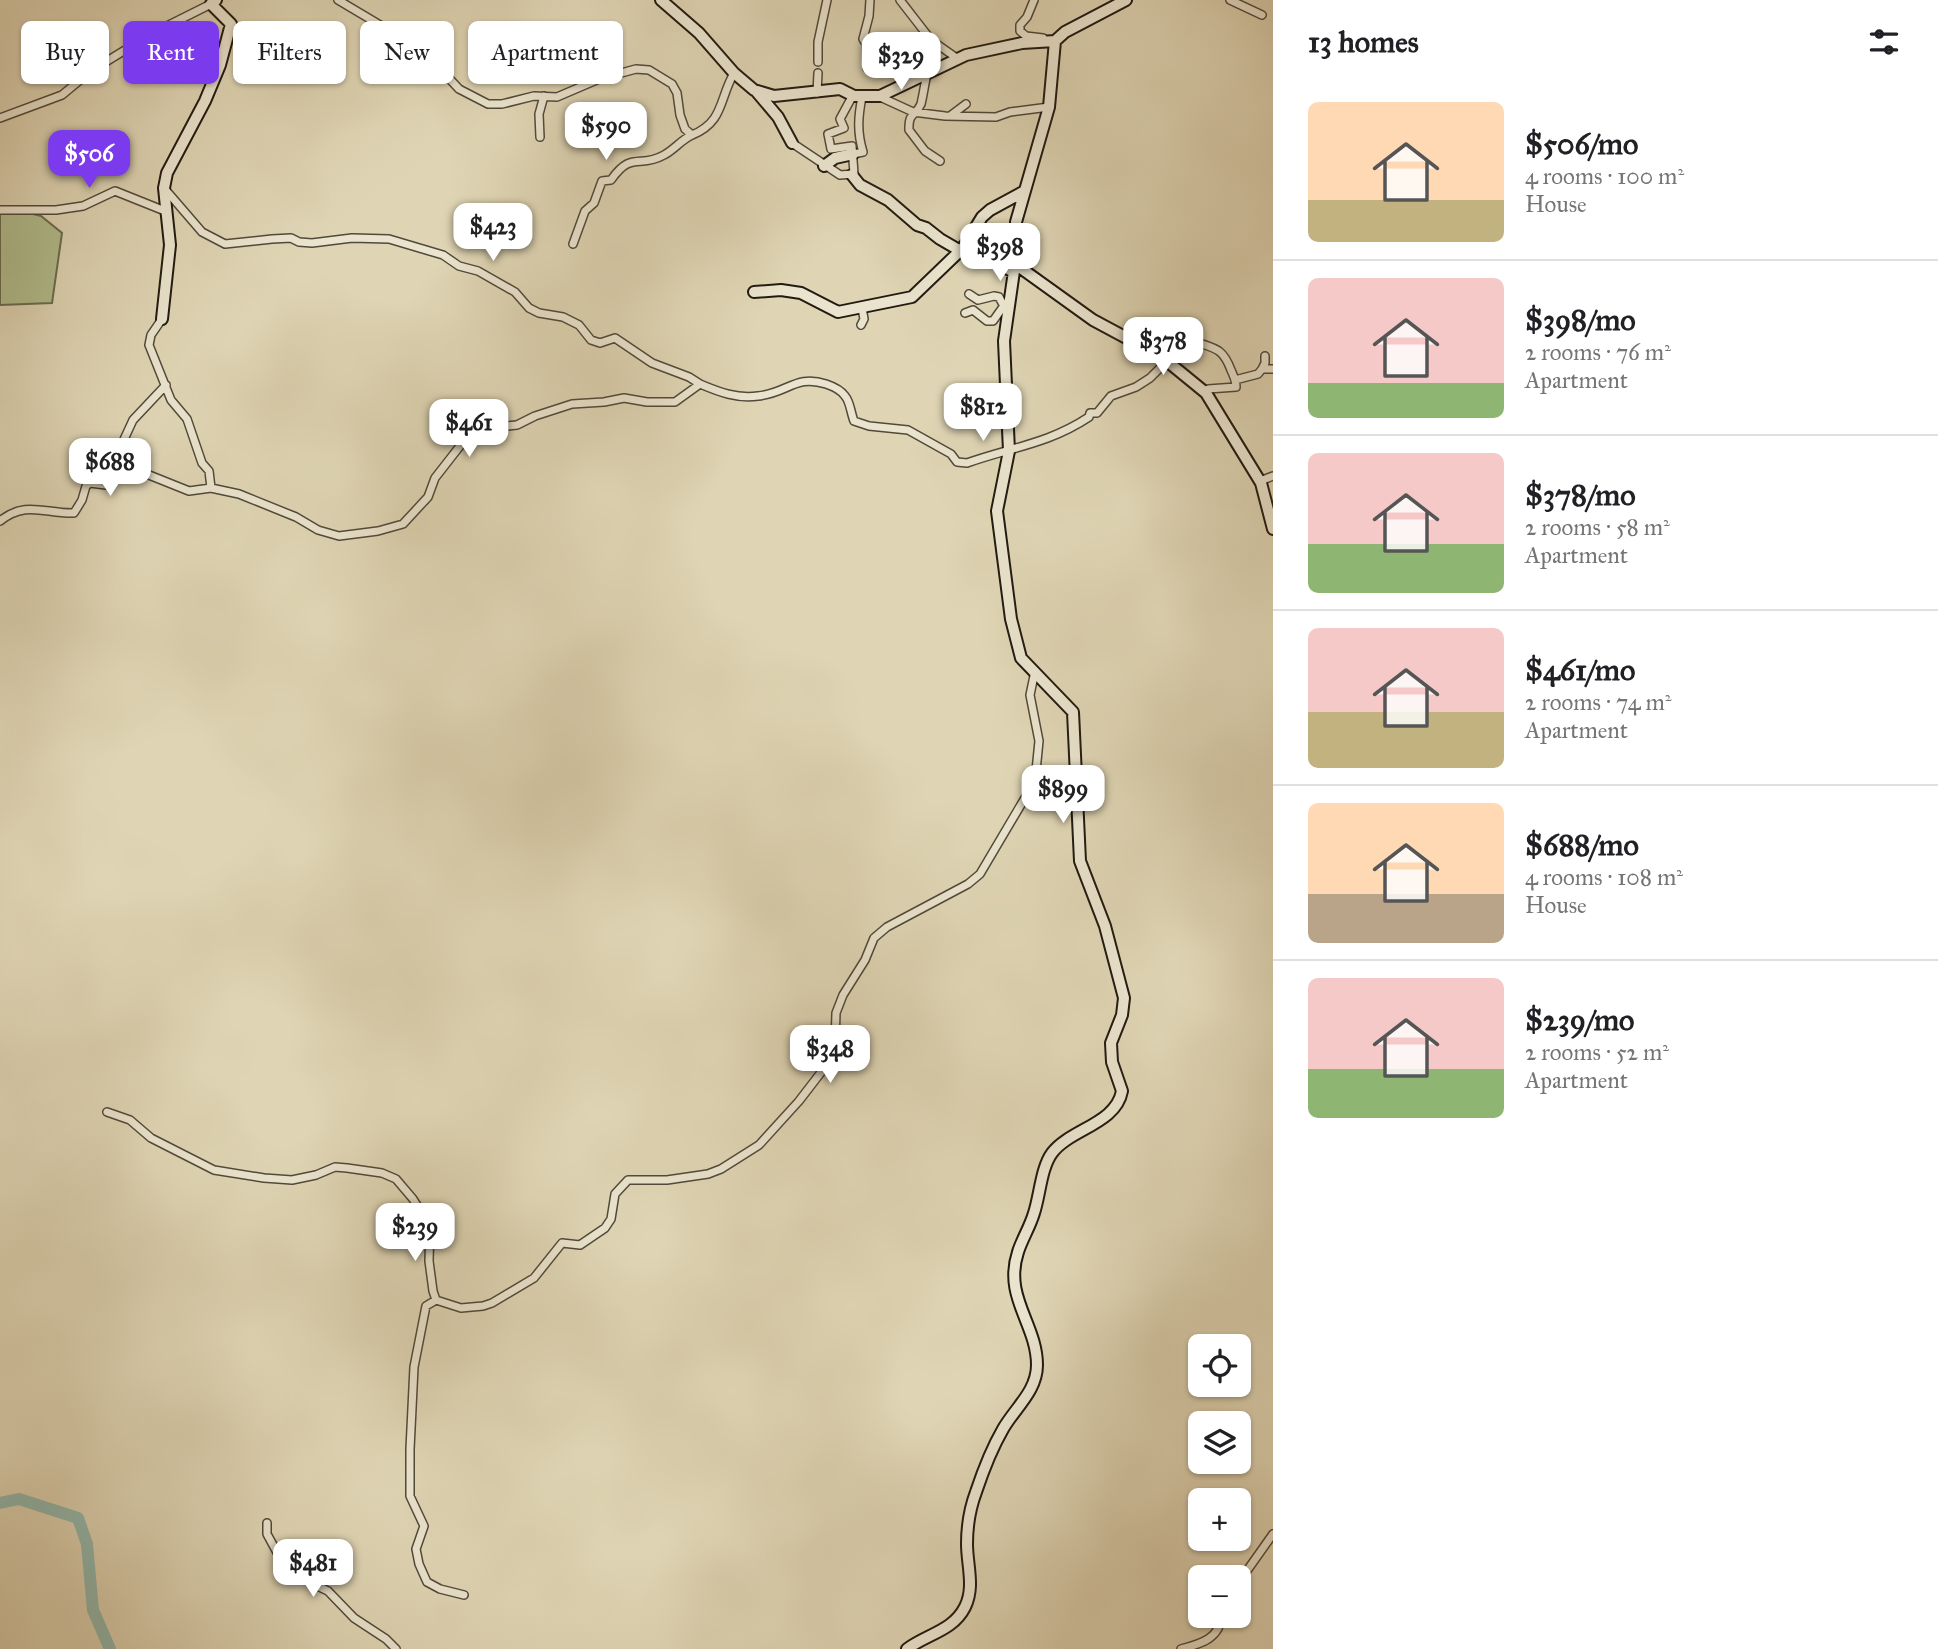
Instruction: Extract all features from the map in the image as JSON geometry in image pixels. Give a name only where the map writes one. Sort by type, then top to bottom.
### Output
[{"type":"street","points":[[338,0],[412,44],[430,58],[459,89],[481,102],[502,104],[534,96],[557,97],[579,86],[625,72],[649,70],[672,84],[677,93],[685,129],[692,135]]},
{"type":"street","points":[[661,0],[699,33],[734,73],[754,90],[778,117],[792,143],[840,175],[852,176],[860,185],[888,200],[917,225],[926,228],[940,239],[960,249],[976,246],[982,248],[1004,269],[1015,268],[1093,320],[1167,361],[1206,393],[1260,481],[1273,529]]},
{"type":"street","points":[[818,62],[818,42],[827,0]]},
{"type":"street","points":[[867,68],[866,44],[863,39],[870,0]]},
{"type":"street","points":[[900,0],[931,40],[944,52],[958,59]]},
{"type":"street","points":[[1034,0],[1027,17],[1020,25],[1020,30],[1026,36],[1055,41]]},
{"type":"street","points":[[878,96],[966,55],[1021,43],[1055,41],[1065,32],[1126,0]]},
{"type":"street","points":[[1230,0],[1262,15]]},
{"type":"street","points":[[0,118],[62,95],[91,71],[151,34],[214,2],[231,24],[226,50],[205,101],[167,173],[164,188],[170,245],[162,319],[151,335],[149,345],[171,400],[187,419],[202,463],[209,471],[211,488]]},
{"type":"street","points":[[906,1649],[950,1625],[961,1615],[967,1603],[970,1580],[968,1521],[975,1493],[1002,1430],[1030,1391],[1036,1377],[1036,1354],[1013,1281],[1017,1253],[1033,1216],[1048,1160],[1061,1144],[1116,1105],[1122,1091],[1112,1062],[1111,1043],[1122,1015],[1124,998],[1101,917],[1080,861],[1073,712],[1021,658],[1011,619],[997,511],[1009,451],[1004,341],[1006,309],[1015,268],[1016,222],[1049,107],[1055,41]]},
{"type":"street","points":[[573,244],[585,211],[594,203],[603,181],[611,180],[615,172],[628,162],[645,162],[663,156],[692,135],[704,130],[717,118],[727,85],[734,73]]},
{"type":"street","points":[[927,73],[921,103],[913,112],[909,130],[925,151],[940,161]]},
{"type":"street","points":[[817,93],[818,74]]},
{"type":"street","points":[[754,90],[783,97],[840,89],[858,96],[878,96],[913,112],[949,116],[996,117],[1010,112],[1049,107]]},
{"type":"street","points":[[540,137],[539,114],[544,96]]},
{"type":"street","points":[[852,176],[852,146],[831,149],[828,134],[844,128],[840,119],[858,96]]},
{"type":"street","points":[[824,166],[835,158],[863,152],[857,117],[858,96]]},
{"type":"street","points":[[949,116],[966,104]]},
{"type":"street","points":[[164,188],[202,232],[225,244],[290,238],[312,243],[352,238],[389,239],[443,255],[459,266],[478,271],[515,292],[529,309],[563,317],[579,325],[591,340],[600,343],[615,338],[652,363],[689,377],[721,394],[756,397],[784,390],[809,379],[832,386],[846,397],[854,421],[908,430],[951,454],[957,462],[967,463],[1044,441],[1065,431],[1090,414],[1097,413],[1111,396],[1128,392],[1150,378],[1167,361],[1196,342],[1216,348],[1227,357],[1236,380],[1236,387],[1208,389],[1206,393]]},
{"type":"street","points":[[0,210],[56,210],[83,206],[115,191],[124,192],[135,200],[165,211]]},
{"type":"street","points":[[754,292],[781,290],[801,293],[838,312],[912,297],[972,236],[982,217],[1023,192]]},
{"type":"street","points":[[969,294],[978,300],[994,296],[999,298],[1006,309]]},
{"type":"street","points":[[862,308],[862,325]]},
{"type":"street","points":[[965,313],[973,310],[987,321],[993,321],[1006,309]]},
{"type":"street","points":[[1236,380],[1253,376],[1262,369],[1265,356]]},
{"type":"street","points":[[1262,369],[1273,369]]},
{"type":"street","points":[[114,461],[189,491],[211,488],[239,494],[296,517],[318,530],[339,536],[378,531],[403,524],[428,497],[435,478],[476,429],[517,425],[572,404],[624,398],[675,402],[700,384]]},
{"type":"street","points":[[0,522],[13,512],[24,509],[74,513],[86,486],[90,483],[106,485],[111,481],[114,461],[133,420],[166,385]]},
{"type":"street","points":[[1260,481],[1273,476]]},
{"type":"street","points":[[464,1595],[440,1589],[426,1581],[416,1554],[424,1526],[410,1491],[416,1354],[426,1306],[436,1300],[461,1308],[492,1303],[534,1278],[562,1243],[580,1245],[605,1228],[611,1219],[615,1194],[628,1180],[667,1180],[708,1174],[752,1150],[766,1139],[829,1062],[835,1043],[836,1013],[843,995],[865,960],[874,937],[981,874],[1032,790],[1038,767],[1040,741],[1030,695],[1035,671]]},
{"type":"street","points":[[107,1112],[130,1120],[150,1138],[214,1170],[284,1180],[316,1175],[335,1167],[382,1173],[396,1179],[430,1226],[429,1261],[436,1300]]},
{"type":"street","points":[[267,1522],[267,1534],[279,1556],[305,1575],[311,1583],[328,1591],[354,1618],[386,1639],[396,1649]]},
{"type":"street","points":[[1251,1565],[1273,1534]]},
{"type":"street","points":[[1181,1649],[1215,1635],[1220,1628]]},
{"type":"green space","points":[[21,211],[41,216],[62,233],[52,303],[0,305],[0,213]]},
{"type":"waterway","points":[[0,1503],[19,1499],[78,1518],[87,1544],[93,1610],[110,1649]]}]
